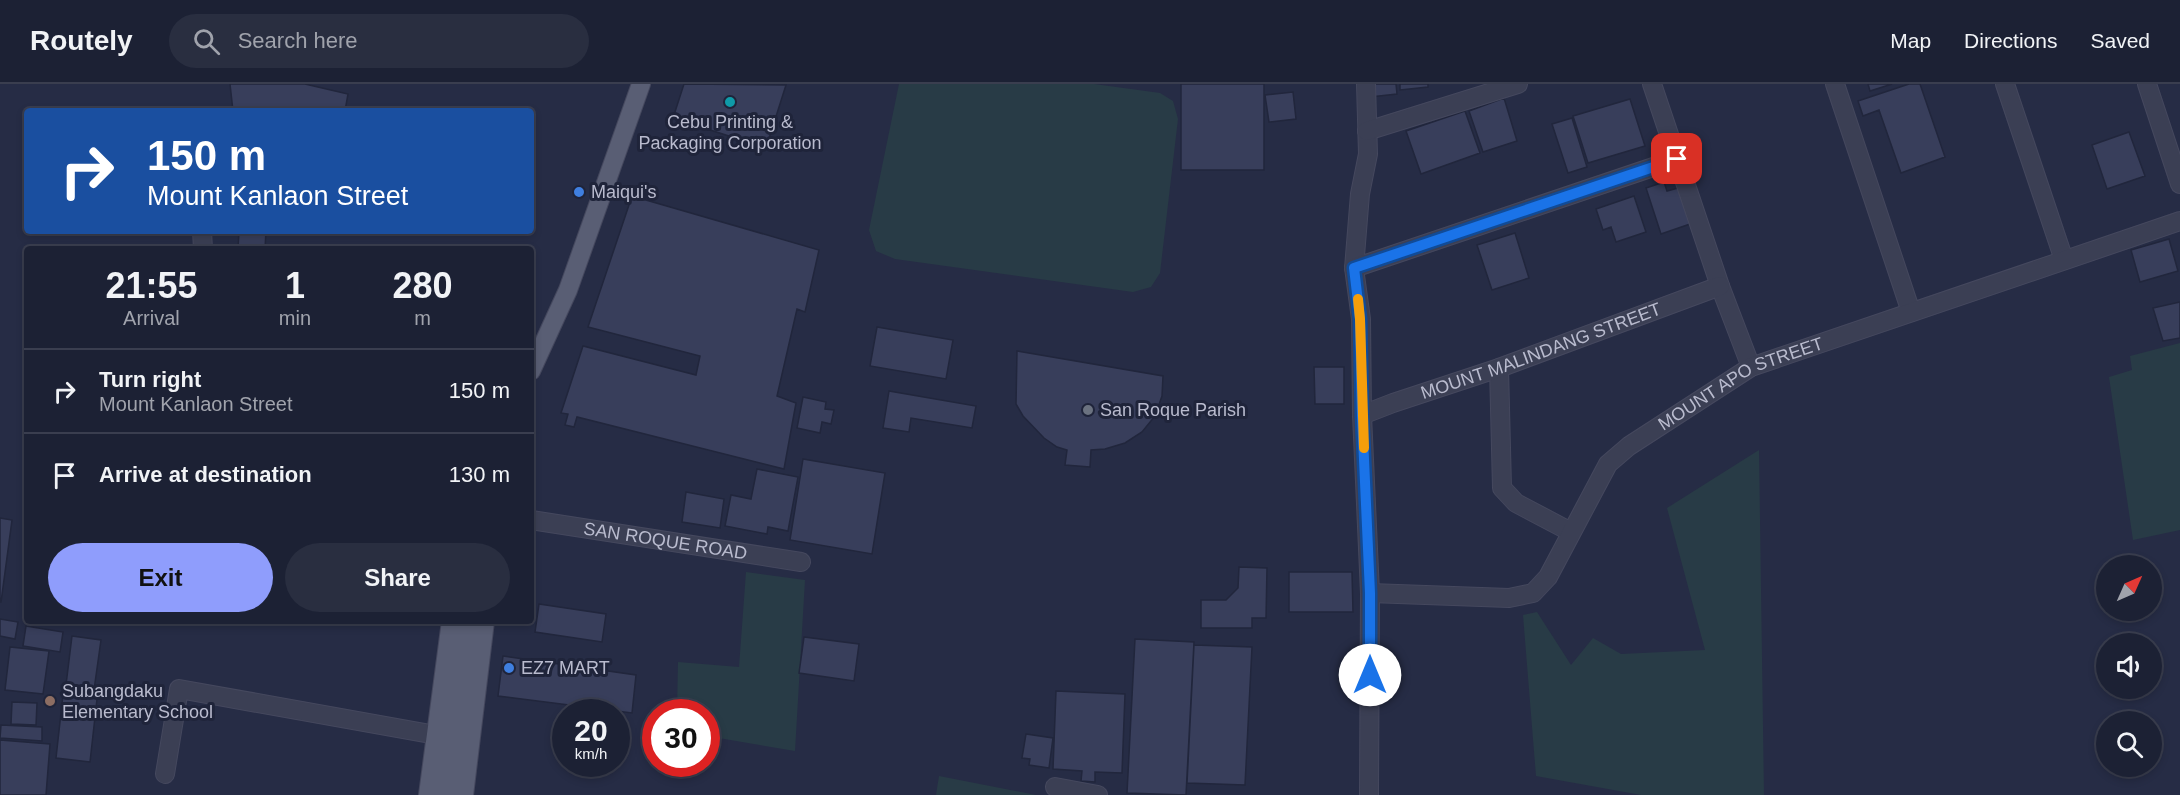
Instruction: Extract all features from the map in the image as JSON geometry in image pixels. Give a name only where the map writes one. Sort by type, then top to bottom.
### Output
[{"type":"main road","points":[[534,364],[568,290],[641,84]]},
{"type":"main road","points":[[428,795],[451,624]]},
{"type":"main road","points":[[446,795],[468,624]]},
{"type":"main road","points":[[464,795],[485,624]]},
{"type":"street","points":[[1366,84],[1368,154],[1360,194],[1354,268],[1360,319],[1370,593],[1369,795]]},
{"type":"street","points":[[1367,131],[1518,84]]},
{"type":"street","points":[[1652,84],[1720,286],[1750,367]]},
{"type":"street","points":[[1835,84],[1911,312]]},
{"type":"street","points":[[2005,84],[2064,260]]},
{"type":"street","points":[[2147,84],[2180,184]]},
{"type":"street","points":[[1354,268],[1677,159]]},
{"type":"street","name":"MOUNT APO STREET","points":[[1370,593],[1509,598],[1533,593],[1548,577],[1608,464],[1629,446],[1750,367],[2180,221]]},
{"type":"street","name":"MOUNT MALINDANG STREET","points":[[1362,415],[1498,368],[1720,286]]},
{"type":"street","points":[[1498,368],[1502,488],[1516,503],[1571,532]]},
{"type":"street","name":"SAN ROQUE ROAD","points":[[534,520],[801,562]]},
{"type":"street","points":[[165,774],[179,689],[436,735]]},
{"type":"street","points":[[1055,787],[1098,795]]},
{"type":"shaded area","points":[[899,84],[1094,84],[1160,93],[1173,101],[1178,119],[1160,273],[1151,287],[1133,292],[895,259],[876,251],[869,230]]},
{"type":"shaded area","points":[[2180,343],[2180,530],[2133,540],[2109,377],[2132,370],[2130,356]]},
{"type":"shaded area","points":[[1759,450],[1764,795],[1641,795],[1536,776],[1523,615],[1537,612],[1571,665],[1593,638],[1621,654],[1705,650],[1667,508]]},
{"type":"shaded area","points":[[746,572],[805,580],[795,751],[720,738],[720,699],[677,699],[678,662],[739,667]]},
{"type":"shaded area","points":[[939,776],[1036,795],[936,795]]},
{"type":"building","points":[[230,84],[305,84],[348,94],[346,108],[233,108]]},
{"type":"building","name":"Cebu Printing & Packaging Corporation","points":[[684,84],[786,85],[766,148],[673,118]]},
{"type":"building","points":[[1181,84],[1264,84],[1264,170],[1181,170]]},
{"type":"building","points":[[1371,84],[1396,84],[1397,94],[1370,97]]},
{"type":"building","points":[[1400,84],[1428,84],[1428,87],[1400,90]]},
{"type":"building","points":[[1868,84],[1892,84],[1870,91]]},
{"type":"building","points":[[1909,84],[1920,84],[1945,157],[1901,173],[1879,110],[1863,116],[1858,101]]},
{"type":"building","points":[[1293,92],[1296,119],[1269,122],[1265,95]]},
{"type":"building","points":[[1504,98],[1517,141],[1483,152],[1469,111]]},
{"type":"building","points":[[1630,99],[1645,146],[1588,163],[1573,116]]},
{"type":"building","points":[[1465,111],[1480,153],[1421,174],[1406,131]]},
{"type":"building","points":[[1572,118],[1587,167],[1568,173],[1552,124]]},
{"type":"building","points":[[2129,132],[2145,176],[2107,189],[2092,145]]},
{"type":"building","points":[[1664,182],[1667,191],[1678,188],[1690,224],[1661,234],[1646,188]]},
{"type":"building","points":[[632,196],[819,250],[805,312],[797,309],[777,396],[796,403],[784,469],[577,417],[574,427],[565,425],[568,414],[561,413],[583,346],[696,375],[700,356],[588,327]]},
{"type":"building","points":[[1634,196],[1646,232],[1616,242],[1611,227],[1603,230],[1596,209]]},
{"type":"building","points":[[1515,233],[1529,278],[1492,290],[1477,245]]},
{"type":"building","points":[[239,234],[266,234],[265,246],[238,246]]},
{"type":"building","points":[[2169,239],[2178,271],[2140,282],[2131,250]]},
{"type":"building","points":[[2180,302],[2180,338],[2163,341],[2153,308]]},
{"type":"building","points":[[877,327],[953,340],[946,379],[870,366]]},
{"type":"building","name":"San Roque Parish","points":[[1017,351],[1163,376],[1162,396],[1155,416],[1142,432],[1125,443],[1105,449],[1091,450],[1090,467],[1065,465],[1067,450],[1057,447],[1044,438],[1023,416],[1016,404]]},
{"type":"building","points":[[1314,367],[1344,367],[1344,404],[1315,404]]},
{"type":"building","points":[[889,391],[976,406],[972,428],[911,418],[909,432],[883,428]]},
{"type":"building","points":[[803,397],[826,402],[825,409],[834,410],[831,424],[822,422],[820,433],[797,428]]},
{"type":"building","points":[[803,459],[885,473],[872,554],[790,540]]},
{"type":"building","points":[[757,469],[798,477],[788,531],[768,527],[767,534],[725,526],[731,495],[751,499]]},
{"type":"building","points":[[686,492],[724,499],[720,528],[682,522]]},
{"type":"building","points":[[0,518],[12,520],[1,602],[0,602]]},
{"type":"building","points":[[1239,567],[1267,568],[1266,618],[1252,618],[1252,628],[1201,628],[1201,600],[1226,600],[1238,588]]},
{"type":"building","points":[[1289,572],[1352,572],[1353,612],[1289,612]]},
{"type":"building","points":[[539,604],[606,614],[602,642],[535,632]]},
{"type":"building","points":[[0,619],[18,622],[15,639],[0,636]]},
{"type":"building","points":[[26,626],[63,632],[60,652],[23,646]]},
{"type":"building","points":[[72,636],[101,640],[93,697],[65,693]]},
{"type":"building","points":[[804,637],[859,644],[854,681],[799,673]]},
{"type":"building","points":[[1135,639],[1194,642],[1186,795],[1127,793]]},
{"type":"building","points":[[1194,645],[1252,647],[1245,785],[1187,783]]},
{"type":"building","points":[[10,647],[49,651],[43,694],[5,690]]},
{"type":"building","points":[[503,656],[636,675],[632,713],[630,713],[630,699],[552,699],[552,703],[498,696]]},
{"type":"building","points":[[1056,691],[1125,694],[1122,773],[1095,772],[1095,782],[1081,781],[1082,771],[1053,769]]},
{"type":"building","points":[[63,695],[97,699],[90,762],[56,758]]},
{"type":"building","points":[[12,702],[37,703],[36,725],[11,724]]},
{"type":"building","points":[[1,725],[42,727],[42,741],[0,738]]},
{"type":"building","points":[[1026,734],[1053,738],[1049,768],[1029,765],[1030,759],[1022,758]]},
{"type":"building","points":[[0,740],[50,744],[46,795],[0,795]]},
{"type":"slow traffic","points":[[1358,299],[1364,448]]},
{"type":"place","name":"Cebu Printing & Packaging Corporation","points":[[730,102]]},
{"type":"place","name":"Maiqui's","points":[[579,192]]},
{"type":"place","name":"San Roque Parish","points":[[1088,410]]},
{"type":"place","name":"EZ7 MART","points":[[509,668]]},
{"type":"place","name":"Subangdaku Elementary School","points":[[50,701]]},
{"type":"route","points":[[1370,675],[1370,593],[1360,319],[1354,268],[1677,159]]}]
